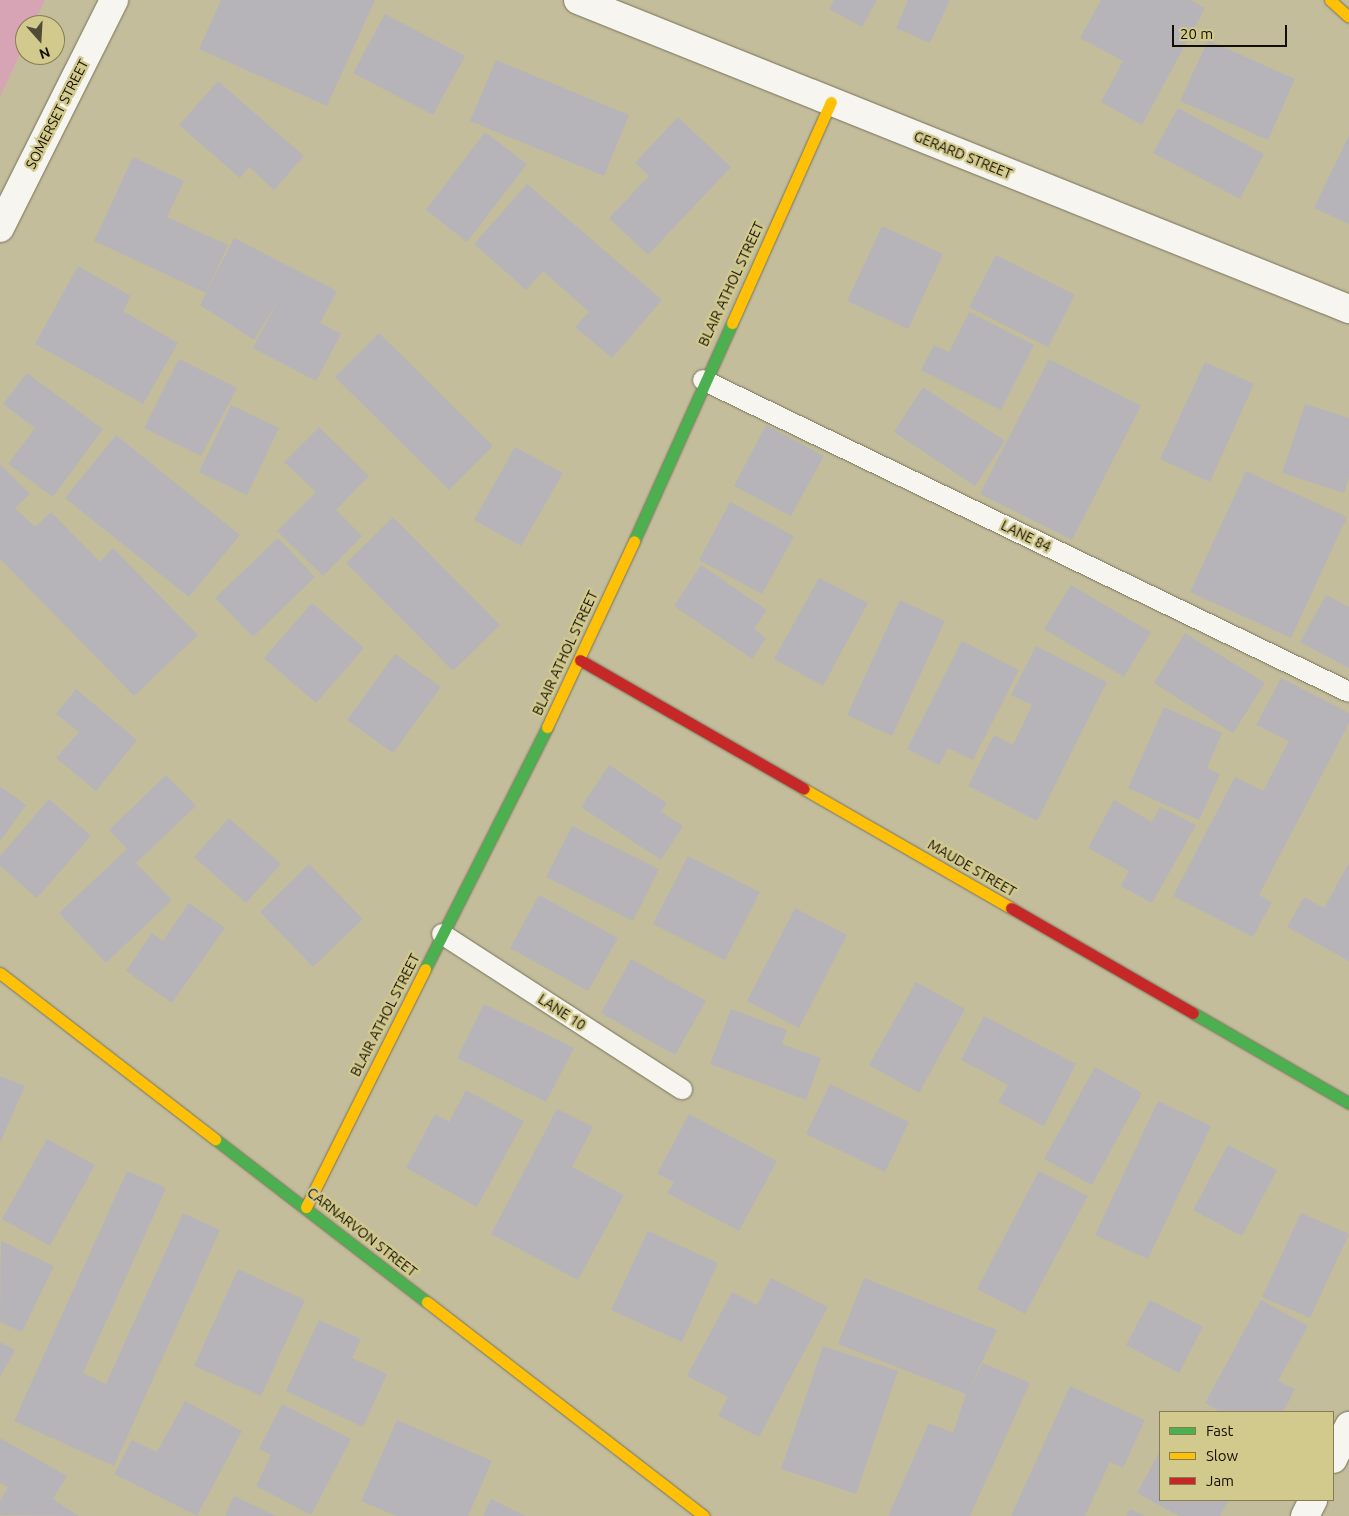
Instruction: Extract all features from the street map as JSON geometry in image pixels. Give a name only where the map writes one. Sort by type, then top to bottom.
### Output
[{"type":"main road","points":[[1330,0],[1349,17]]},
{"type":"main road","name":"BLAIR ATHOL STREET","points":[[306,1207],[580,660],[703,380],[832,102]]},
{"type":"main road","name":"MAUDE STREET","points":[[580,660],[1349,1103]]},
{"type":"main road","name":"CARNARVON STREET","points":[[0,973],[306,1207],[704,1516]]},
{"type":"street","name":"SOMERSET STREET","points":[[0,228],[114,0]]},
{"type":"street","name":"GERARD STREET","points":[[578,0],[1349,309]]},
{"type":"street","points":[[1334,1457],[1349,1426]]},
{"type":"street","points":[[1305,1516],[1312,1501]]},
{"type":"lane","name":"LANE 84","points":[[703,380],[1349,692]]},
{"type":"lane","name":"LANE 10","points":[[442,934],[682,1089]]},
{"type":"shaded area","points":[[0,0],[45,0],[38,15],[15,15],[15,65],[0,97]]},
{"type":"building","points":[[221,0],[375,0],[327,106],[199,49]]},
{"type":"building","points":[[834,0],[877,0],[862,27],[829,9]]},
{"type":"building","points":[[908,0],[950,0],[930,43],[896,28]]},
{"type":"building","points":[[1101,0],[1191,0],[1205,8],[1142,125],[1101,102],[1123,61],[1080,38]]},
{"type":"building","points":[[385,14],[465,56],[433,115],[353,73]]},
{"type":"building","points":[[1208,40],[1295,79],[1268,140],[1180,101]]},
{"type":"building","points":[[496,60],[629,115],[604,176],[470,121]]},
{"type":"building","points":[[218,81],[304,156],[274,190],[249,167],[240,178],[179,125]]},
{"type":"building","points":[[1178,108],[1264,154],[1240,199],[1153,153]]},
{"type":"building","points":[[678,117],[731,167],[648,255],[609,218],[649,176],[635,163]]},
{"type":"building","points":[[485,132],[527,164],[467,242],[426,210]]},
{"type":"building","points":[[1349,135],[1349,224],[1314,208]]},
{"type":"building","points":[[133,157],[184,181],[167,217],[228,245],[206,293],[94,241]]},
{"type":"building","points":[[527,184],[662,300],[612,358],[575,327],[589,312],[543,271],[526,290],[474,244]]},
{"type":"building","points":[[882,226],[943,254],[908,329],[847,301]]},
{"type":"building","points":[[234,238],[337,291],[320,323],[341,334],[316,381],[253,348],[279,299],[254,340],[200,305]]},
{"type":"building","points":[[996,255],[1075,295],[1048,347],[969,307]]},
{"type":"building","points":[[78,266],[131,296],[123,311],[178,343],[143,404],[35,344]]},
{"type":"building","points":[[969,312],[1034,345],[1001,410],[921,370],[934,345],[949,352]]},
{"type":"building","points":[[379,333],[493,446],[449,490],[335,377]]},
{"type":"building","points":[[179,359],[237,388],[201,456],[144,428]]},
{"type":"building","points":[[1049,359],[1141,406],[1072,540],[980,494]]},
{"type":"building","points":[[1205,362],[1254,384],[1210,482],[1160,459]]},
{"type":"building","points":[[27,373],[103,429],[53,497],[8,464],[35,428],[3,404]]},
{"type":"building","points":[[923,387],[1005,441],[975,486],[894,432]]},
{"type":"building","points":[[1305,404],[1349,418],[1349,478],[1344,493],[1282,473]]},
{"type":"building","points":[[231,405],[279,428],[247,495],[199,472]]},
{"type":"building","points":[[766,425],[824,456],[791,516],[734,486]]},
{"type":"building","points":[[319,427],[369,476],[336,510],[362,536],[323,576],[277,531],[316,492],[284,462]]},
{"type":"building","points":[[116,435],[240,535],[189,597],[65,498]]},
{"type":"building","points":[[515,447],[563,473],[521,546],[474,520]]},
{"type":"building","points":[[0,464],[30,494],[15,508],[35,527],[51,512],[100,562],[113,548],[198,635],[134,696],[0,559]]},
{"type":"building","points":[[1246,471],[1347,517],[1291,638],[1190,592]]},
{"type":"building","points":[[730,502],[794,536],[762,594],[699,560]]},
{"type":"building","points":[[393,517],[500,625],[453,671],[346,563]]},
{"type":"building","points":[[278,538],[315,577],[253,637],[215,598]]},
{"type":"building","points":[[701,565],[767,610],[754,629],[766,638],[752,659],[674,606]]},
{"type":"building","points":[[819,578],[868,603],[823,686],[774,659]]},
{"type":"building","points":[[1071,585],[1151,632],[1124,677],[1044,629]]},
{"type":"building","points":[[1326,595],[1349,607],[1349,668],[1300,642]]},
{"type":"building","points":[[900,600],[945,621],[892,736],[847,715]]},
{"type":"building","points":[[312,603],[364,648],[316,703],[264,658]]},
{"type":"building","points":[[1185,633],[1265,683],[1233,733],[1154,683]]},
{"type":"building","points":[[962,641],[1019,670],[973,760],[948,748],[939,765],[907,749]]},
{"type":"building","points":[[1036,646],[1107,682],[1037,821],[968,786],[994,735],[1013,745],[1032,705],[1011,695]]},
{"type":"building","points":[[395,654],[441,687],[393,753],[347,720]]},
{"type":"building","points":[[1281,678],[1349,713],[1349,723],[1259,895],[1272,902],[1253,937],[1173,896],[1235,777],[1263,791],[1289,741],[1256,725]]},
{"type":"building","points":[[76,689],[137,740],[96,791],[56,758],[79,732],[56,714]]},
{"type":"building","points":[[1164,707],[1222,733],[1207,768],[1220,774],[1199,820],[1128,788]]},
{"type":"building","points":[[609,765],[667,803],[661,812],[683,826],[661,860],[581,807]]},
{"type":"building","points":[[166,775],[196,806],[136,863],[172,900],[106,963],[59,913],[127,849],[109,830]]},
{"type":"building","points":[[0,786],[26,805],[0,841]]},
{"type":"building","points":[[49,799],[91,836],[37,898],[0,866],[0,856]]},
{"type":"building","points":[[1114,800],[1152,822],[1160,807],[1196,825],[1152,903],[1121,886],[1129,871],[1088,848]]},
{"type":"building","points":[[229,818],[281,864],[246,903],[194,857]]},
{"type":"building","points":[[572,826],[659,869],[633,921],[546,877]]},
{"type":"building","points":[[688,856],[760,892],[725,960],[653,924]]},
{"type":"building","points":[[1349,863],[1349,961],[1287,927],[1304,897],[1324,908]]},
{"type":"building","points":[[309,864],[363,919],[313,967],[260,912]]},
{"type":"building","points":[[539,895],[618,938],[588,991],[510,948]]},
{"type":"building","points":[[189,903],[225,928],[172,1003],[126,971],[152,933],[163,941]]},
{"type":"building","points":[[795,908],[847,935],[799,1028],[747,1001]]},
{"type":"building","points":[[631,959],[706,1001],[675,1055],[601,1013]]},
{"type":"building","points":[[916,982],[965,1009],[919,1093],[869,1065]]},
{"type":"building","points":[[484,1004],[574,1048],[546,1102],[457,1058]]},
{"type":"building","points":[[731,1009],[787,1030],[782,1044],[821,1058],[806,1100],[710,1064]]},
{"type":"building","points":[[984,1016],[1076,1064],[1044,1126],[998,1102],[1008,1085],[961,1060]]},
{"type":"building","points":[[1095,1067],[1142,1093],[1092,1185],[1044,1159]]},
{"type":"building","points":[[0,1076],[25,1086],[0,1143]]},
{"type":"building","points":[[830,1084],[909,1122],[885,1172],[806,1134]]},
{"type":"building","points":[[466,1090],[524,1121],[477,1207],[406,1168],[435,1114],[449,1122]]},
{"type":"building","points":[[1158,1101],[1211,1126],[1148,1259],[1095,1235]]},
{"type":"building","points":[[557,1109],[593,1127],[572,1167],[624,1195],[578,1280],[491,1234]]},
{"type":"building","points":[[689,1114],[777,1161],[739,1231],[667,1193],[674,1182],[657,1174]]},
{"type":"building","points":[[47,1139],[95,1165],[50,1246],[2,1219]]},
{"type":"building","points":[[1228,1145],[1277,1170],[1242,1236],[1193,1210]]},
{"type":"building","points":[[127,1171],[166,1188],[83,1373],[106,1384],[183,1213],[220,1230],[114,1466],[14,1421]]},
{"type":"building","points":[[1039,1171],[1088,1196],[1025,1314],[977,1289]]},
{"type":"building","points":[[1301,1213],[1349,1234],[1310,1318],[1262,1297]]},
{"type":"building","points":[[648,1231],[718,1263],[682,1342],[611,1310]]},
{"type":"building","points":[[1,1241],[54,1266],[22,1332],[0,1322]]},
{"type":"building","points":[[238,1269],[305,1300],[261,1396],[194,1366]]},
{"type":"building","points":[[771,1278],[828,1307],[759,1437],[718,1416],[728,1397],[687,1376],[732,1292],[757,1305]]},
{"type":"building","points":[[864,1278],[997,1330],[969,1389],[983,1363],[1030,1383],[970,1516],[888,1516],[929,1423],[953,1433],[966,1394],[838,1344]]},
{"type":"building","points":[[1150,1300],[1203,1327],[1179,1373],[1126,1345]]},
{"type":"building","points":[[1261,1300],[1308,1326],[1278,1381],[1295,1389],[1284,1411],[1219,1411],[1205,1403]]},
{"type":"building","points":[[319,1320],[361,1339],[352,1358],[387,1374],[363,1427],[286,1391]]},
{"type":"building","points":[[0,1342],[15,1350],[0,1377]]},
{"type":"building","points":[[823,1346],[898,1371],[856,1494],[781,1469]]},
{"type":"building","points":[[1070,1386],[1145,1420],[1123,1468],[1110,1462],[1085,1516],[1011,1516]]},
{"type":"building","points":[[185,1401],[242,1431],[197,1516],[114,1474],[132,1440],[157,1452]]},
{"type":"building","points":[[282,1404],[351,1439],[311,1515],[256,1486],[271,1455],[259,1449]]},
{"type":"building","points":[[397,1420],[492,1461],[468,1516],[396,1516],[361,1501]]},
{"type":"building","points":[[0,1438],[67,1476],[53,1499],[79,1516],[0,1515],[0,1501],[8,1487],[0,1483]]},
{"type":"building","points":[[1159,1453],[1159,1501],[1228,1501],[1220,1516],[1179,1516],[1137,1493]]},
{"type":"building","points":[[234,1496],[276,1516],[225,1516]]},
{"type":"building","points":[[491,1499],[525,1516],[483,1516]]},
{"type":"building","points":[[1130,1509],[1145,1516],[1126,1516]]},
{"type":"traffic: fast","points":[[634,541],[732,323]]},
{"type":"traffic: fast","points":[[425,969],[547,727]]},
{"type":"traffic: fast","points":[[1193,1013],[1349,1103]]},
{"type":"traffic: fast","points":[[215,1139],[427,1302]]},
{"type":"traffic: slow","points":[[1330,0],[1349,17]]},
{"type":"traffic: slow","points":[[732,323],[831,102]]},
{"type":"traffic: slow","points":[[547,727],[634,541]]},
{"type":"traffic: slow","points":[[804,789],[1011,908]]},
{"type":"traffic: slow","points":[[306,1207],[425,969]]},
{"type":"traffic: slow","points":[[0,973],[215,1139]]},
{"type":"traffic: slow","points":[[427,1302],[704,1516]]},
{"type":"traffic: jam","points":[[580,660],[804,789]]},
{"type":"traffic: jam","points":[[1011,908],[1193,1013]]}]
